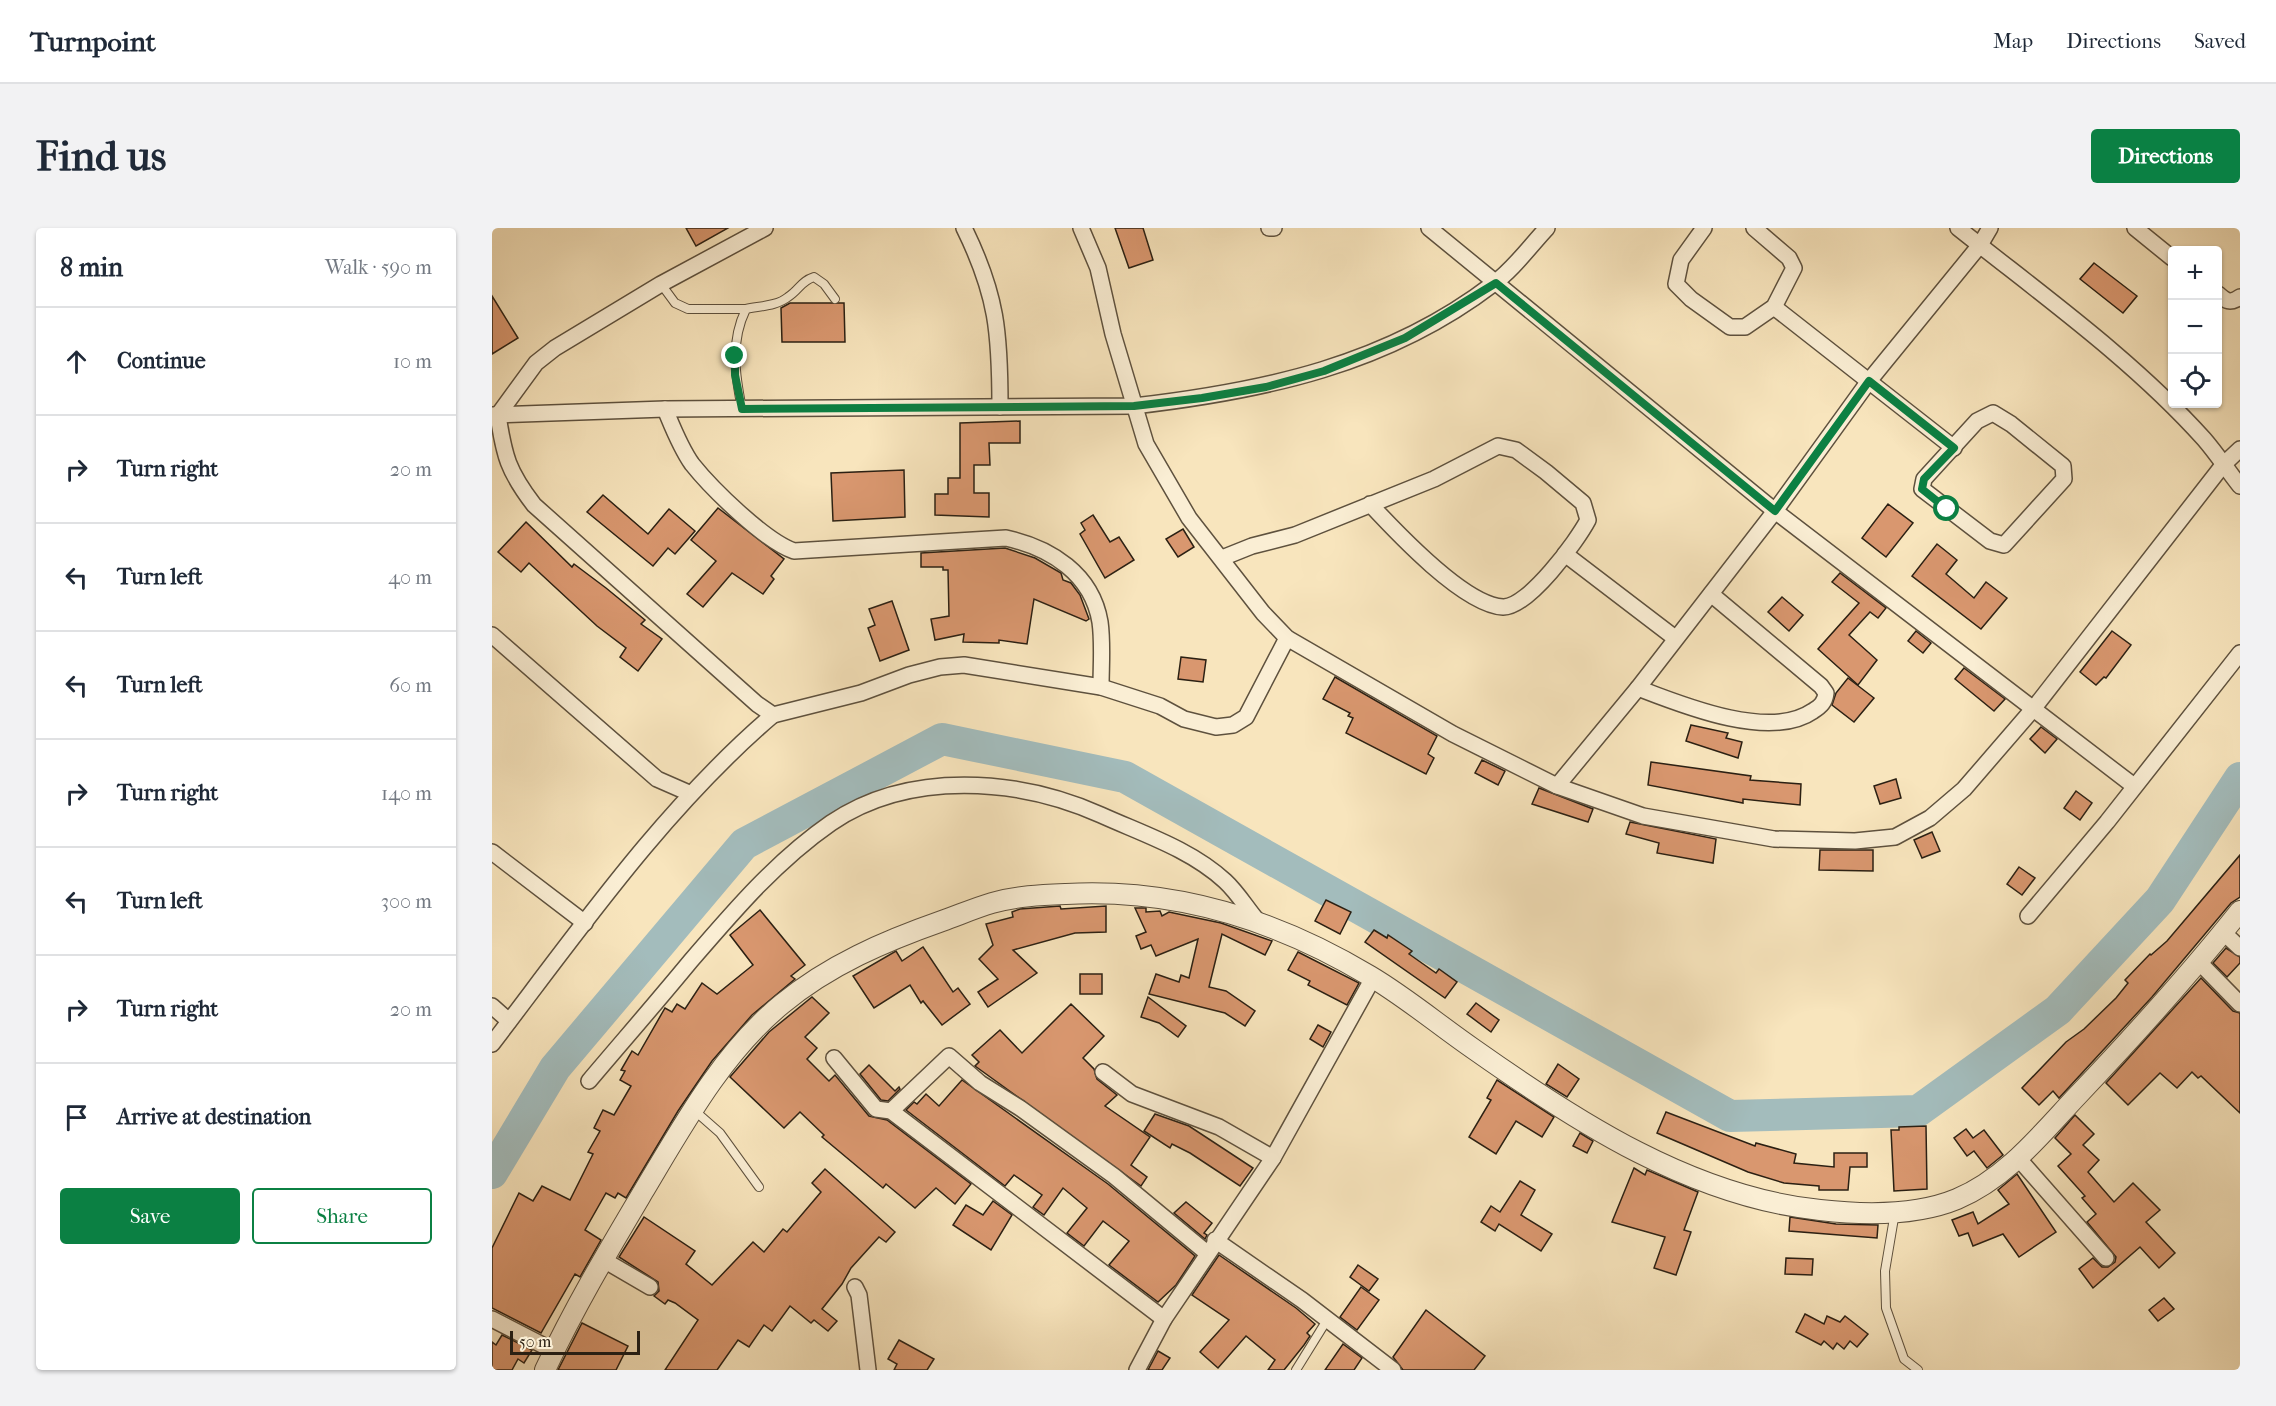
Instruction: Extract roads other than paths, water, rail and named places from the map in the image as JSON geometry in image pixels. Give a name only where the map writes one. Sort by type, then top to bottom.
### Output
[{"type":"street","points":[[495,415],[536,363],[661,284],[765,228]]},
{"type":"street","points":[[964,228],[979,257],[995,312],[1000,357],[1000,407]]},
{"type":"street","points":[[1081,228],[1098,268],[1146,444],[1164,479],[1189,518],[1222,558],[1240,586],[1287,638],[1453,734],[1557,786],[1643,816],[1774,839],[1855,841],[1895,837],[1930,818],[1965,789],[2034,708],[2223,465],[2240,449]]},
{"type":"street","points":[[1269,228],[1274,228]]},
{"type":"street","points":[[1430,228],[1775,511],[2134,786]]},
{"type":"street","points":[[495,415],[665,409],[1134,406],[1266,387],[1324,371],[1405,338],[1496,283],[1547,228]]},
{"type":"street","points":[[1704,228],[1681,260],[1676,284],[1691,299],[1730,327],[1745,327],[1774,307],[1794,268],[1789,258],[1754,228]]},
{"type":"street","points":[[1958,228],[2111,350],[2172,405],[2206,441],[2240,486]]},
{"type":"street","points":[[1557,786],[1638,688],[1711,594],[1775,511],[1869,381],[1980,245],[1990,228]]},
{"type":"street","points":[[2135,228],[2168,255]]},
{"type":"street","points":[[2222,298],[2227,301],[2234,301],[2240,297]]},
{"type":"street","points":[[1774,307],[1954,448]]},
{"type":"street","points":[[665,409],[679,442],[693,464],[734,508],[779,546],[794,552],[1006,538],[1033,544],[1049,552],[1090,591],[1100,622],[1101,687]]},
{"type":"street","points":[[1993,413],[2063,466],[2064,479],[2004,545],[1990,541],[1922,489],[1924,479],[1954,448],[1977,421],[1993,413]]},
{"type":"street","points":[[495,415],[513,478],[534,505],[710,664],[773,715]]},
{"type":"street","points":[[1222,558],[1252,546],[1295,535],[1370,504],[1434,479],[1498,446],[1516,450],[1583,503],[1588,520],[1565,554],[1523,600],[1506,607],[1490,604],[1436,570],[1410,548],[1370,504]]},
{"type":"street","points":[[1565,554],[1675,638]]},
{"type":"street","points":[[1638,688],[1701,713],[1775,722],[1803,718],[1823,704],[1826,693],[1821,686],[1711,594]]},
{"type":"street","points":[[492,635],[657,779],[689,793]]},
{"type":"street","points":[[492,1044],[689,793],[728,753],[773,715],[861,693],[909,675],[956,666],[994,669],[1101,687],[1160,706],[1184,719],[1216,727],[1233,725],[1246,717],[1287,638]]},
{"type":"street","points":[[2028,916],[2240,653]]},
{"type":"street","points":[[589,1081],[739,904],[798,849],[832,822],[892,796],[925,788],[964,784],[1031,792],[1079,805],[1187,854],[1208,866],[1227,882],[1256,920]]},
{"type":"street","points":[[492,852],[585,923]]},
{"type":"street","points":[[545,1370],[602,1259],[732,1054],[781,1004],[822,974],[904,936],[996,902],[1039,895],[1130,892],[1194,903],[1256,920],[1304,939],[1373,978],[1561,1110],[1643,1154],[1717,1187],[1786,1207],[1848,1213],[1922,1209],[1955,1200],[1977,1189],[2018,1158],[2120,1051],[2240,911]]},
{"type":"street","points":[[2223,932],[2240,948]]},
{"type":"street","points":[[2198,961],[2240,1004]]},
{"type":"street","points":[[1137,1370],[1164,1319],[1211,1246],[1273,1158],[1373,978]]},
{"type":"street","points":[[492,1006],[509,1021]]},
{"type":"street","points":[[891,1111],[949,1056],[980,1083],[1020,1108],[1211,1246],[1327,1320],[1393,1370]]},
{"type":"street","points":[[834,1058],[876,1109],[891,1111],[1164,1319]]},
{"type":"street","points":[[1103,1072],[1132,1094],[1219,1127],[1273,1158]]},
{"type":"street","points":[[2018,1158],[2106,1258]]},
{"type":"street","points":[[602,1259],[650,1287]]},
{"type":"street","points":[[855,1287],[861,1304],[868,1370]]},
{"type":"street","points":[[492,1319],[554,1352]]},
{"type":"lane","points":[[661,284],[675,303],[688,309],[747,309],[776,303],[788,297],[804,280],[814,277],[824,284],[835,298]]},
{"type":"lane","points":[[742,409],[735,375],[736,338],[738,326],[747,309]]},
{"type":"lane","points":[[695,1110],[720,1133],[744,1163],[759,1187]]},
{"type":"lane","points":[[1896,1211],[1885,1271],[1886,1308],[1904,1359],[1918,1370]]},
{"type":"lane","points":[[1296,1370],[1327,1320]]},
{"type":"waterway","points":[[492,1173],[555,1068],[744,844],[942,739],[1125,777],[1730,1116],[1918,1111],[2058,1010],[2160,900],[2240,778]]}]
